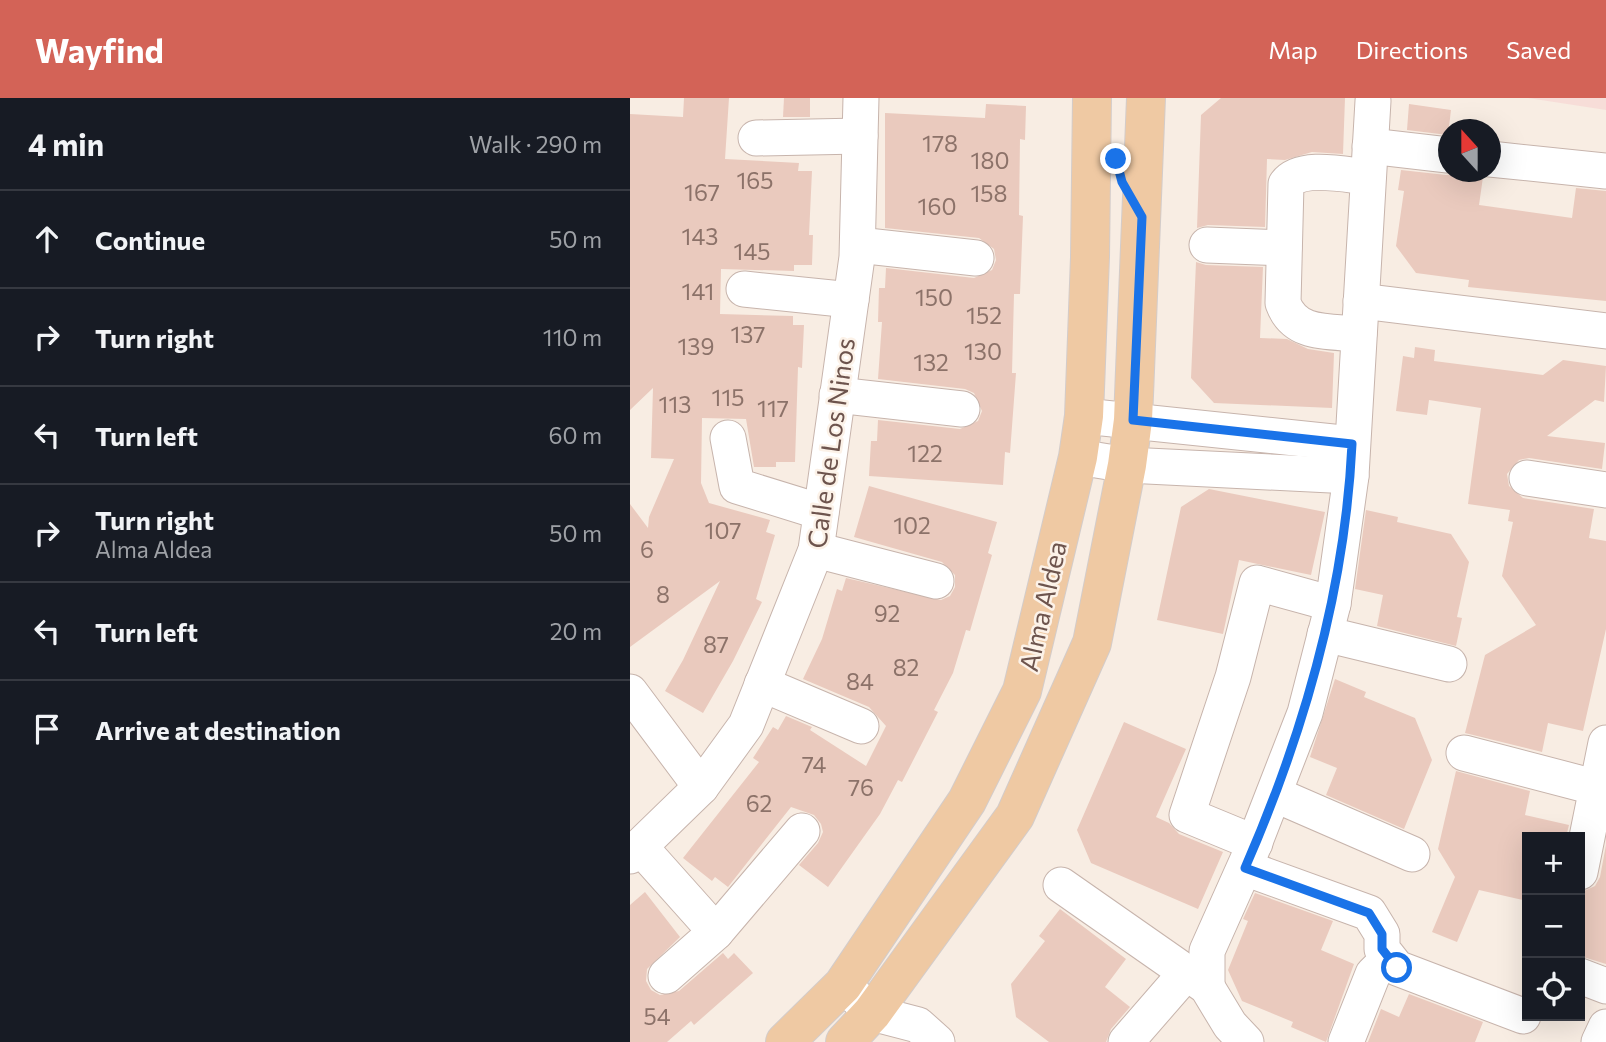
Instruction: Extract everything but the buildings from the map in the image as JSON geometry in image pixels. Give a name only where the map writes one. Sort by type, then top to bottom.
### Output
[{"type":"main road","name":"Alma Aldea","points":[[785,1042],[843,985],[967,801],[1022,691],[1078,457],[1084,416],[1090,257],[1091,98]]},
{"type":"main road","points":[[1117,98],[1116,159],[1122,182],[1142,217]]},
{"type":"main road","name":"Alma Aldea","points":[[845,1042],[875,1027],[1015,816],[1092,643],[1127,466],[1133,420],[1146,98]]},
{"type":"street","name":"Calle de Los Ninos","points":[[635,852],[701,787],[746,725],[816,550],[858,245],[861,98]]},
{"type":"street","points":[[1126,1042],[1197,980],[1250,855],[1305,713],[1329,619],[1351,460],[1373,101]]},
{"type":"street","points":[[756,138],[860,136]]},
{"type":"street","points":[[1438,156],[1369,162],[1290,178],[1286,184],[1284,248],[1283,303],[1287,315],[1302,328],[1360,317],[1606,331]]},
{"type":"street","points":[[1501,160],[1606,171]]},
{"type":"street","points":[[1207,244],[1284,248]]},
{"type":"street","points":[[858,245],[976,258]]},
{"type":"street","points":[[744,289],[851,300]]},
{"type":"street","points":[[837,395],[962,409]]},
{"type":"street","points":[[1084,416],[1133,420],[1351,460]]},
{"type":"street","points":[[728,438],[737,486],[821,512]]},
{"type":"street","points":[[1078,457],[1127,466],[1351,460]]},
{"type":"street","points":[[1527,478],[1606,490]]},
{"type":"street","points":[[816,550],[936,581]]},
{"type":"street","points":[[1449,664],[1329,619],[1257,583],[1233,677],[1187,815],[1250,855],[1369,913],[1382,934],[1382,949],[1388,960],[1397,968],[1521,1021]]},
{"type":"street","points":[[762,684],[861,726]]},
{"type":"street","points":[[630,692],[701,787]]},
{"type":"street","points":[[1585,852],[1601,789],[1606,743]]},
{"type":"street","points":[[1464,753],[1601,789]]},
{"type":"street","points":[[1273,794],[1412,854]]},
{"type":"street","points":[[666,976],[716,932],[802,831]]},
{"type":"street","points":[[635,852],[716,932]]},
{"type":"street","points":[[1061,886],[1197,980],[1230,1026],[1246,1042]]},
{"type":"street","points":[[1346,1042],[1373,974],[1388,960]]},
{"type":"street","points":[[1585,978],[1606,986]]},
{"type":"street","points":[[843,985],[875,1027],[918,1025],[937,1042]]},
{"type":"street","points":[[1599,1042],[1606,1027]]},
{"type":"shaded area","points":[[1528,98],[1606,98],[1606,110]]},
{"type":"route","points":[[1116,159],[1122,182],[1142,217],[1133,420],[1352,444],[1351,476],[1333,604],[1305,713],[1245,868],[1369,913],[1377,921],[1382,934],[1382,949],[1388,960],[1397,968]]}]
